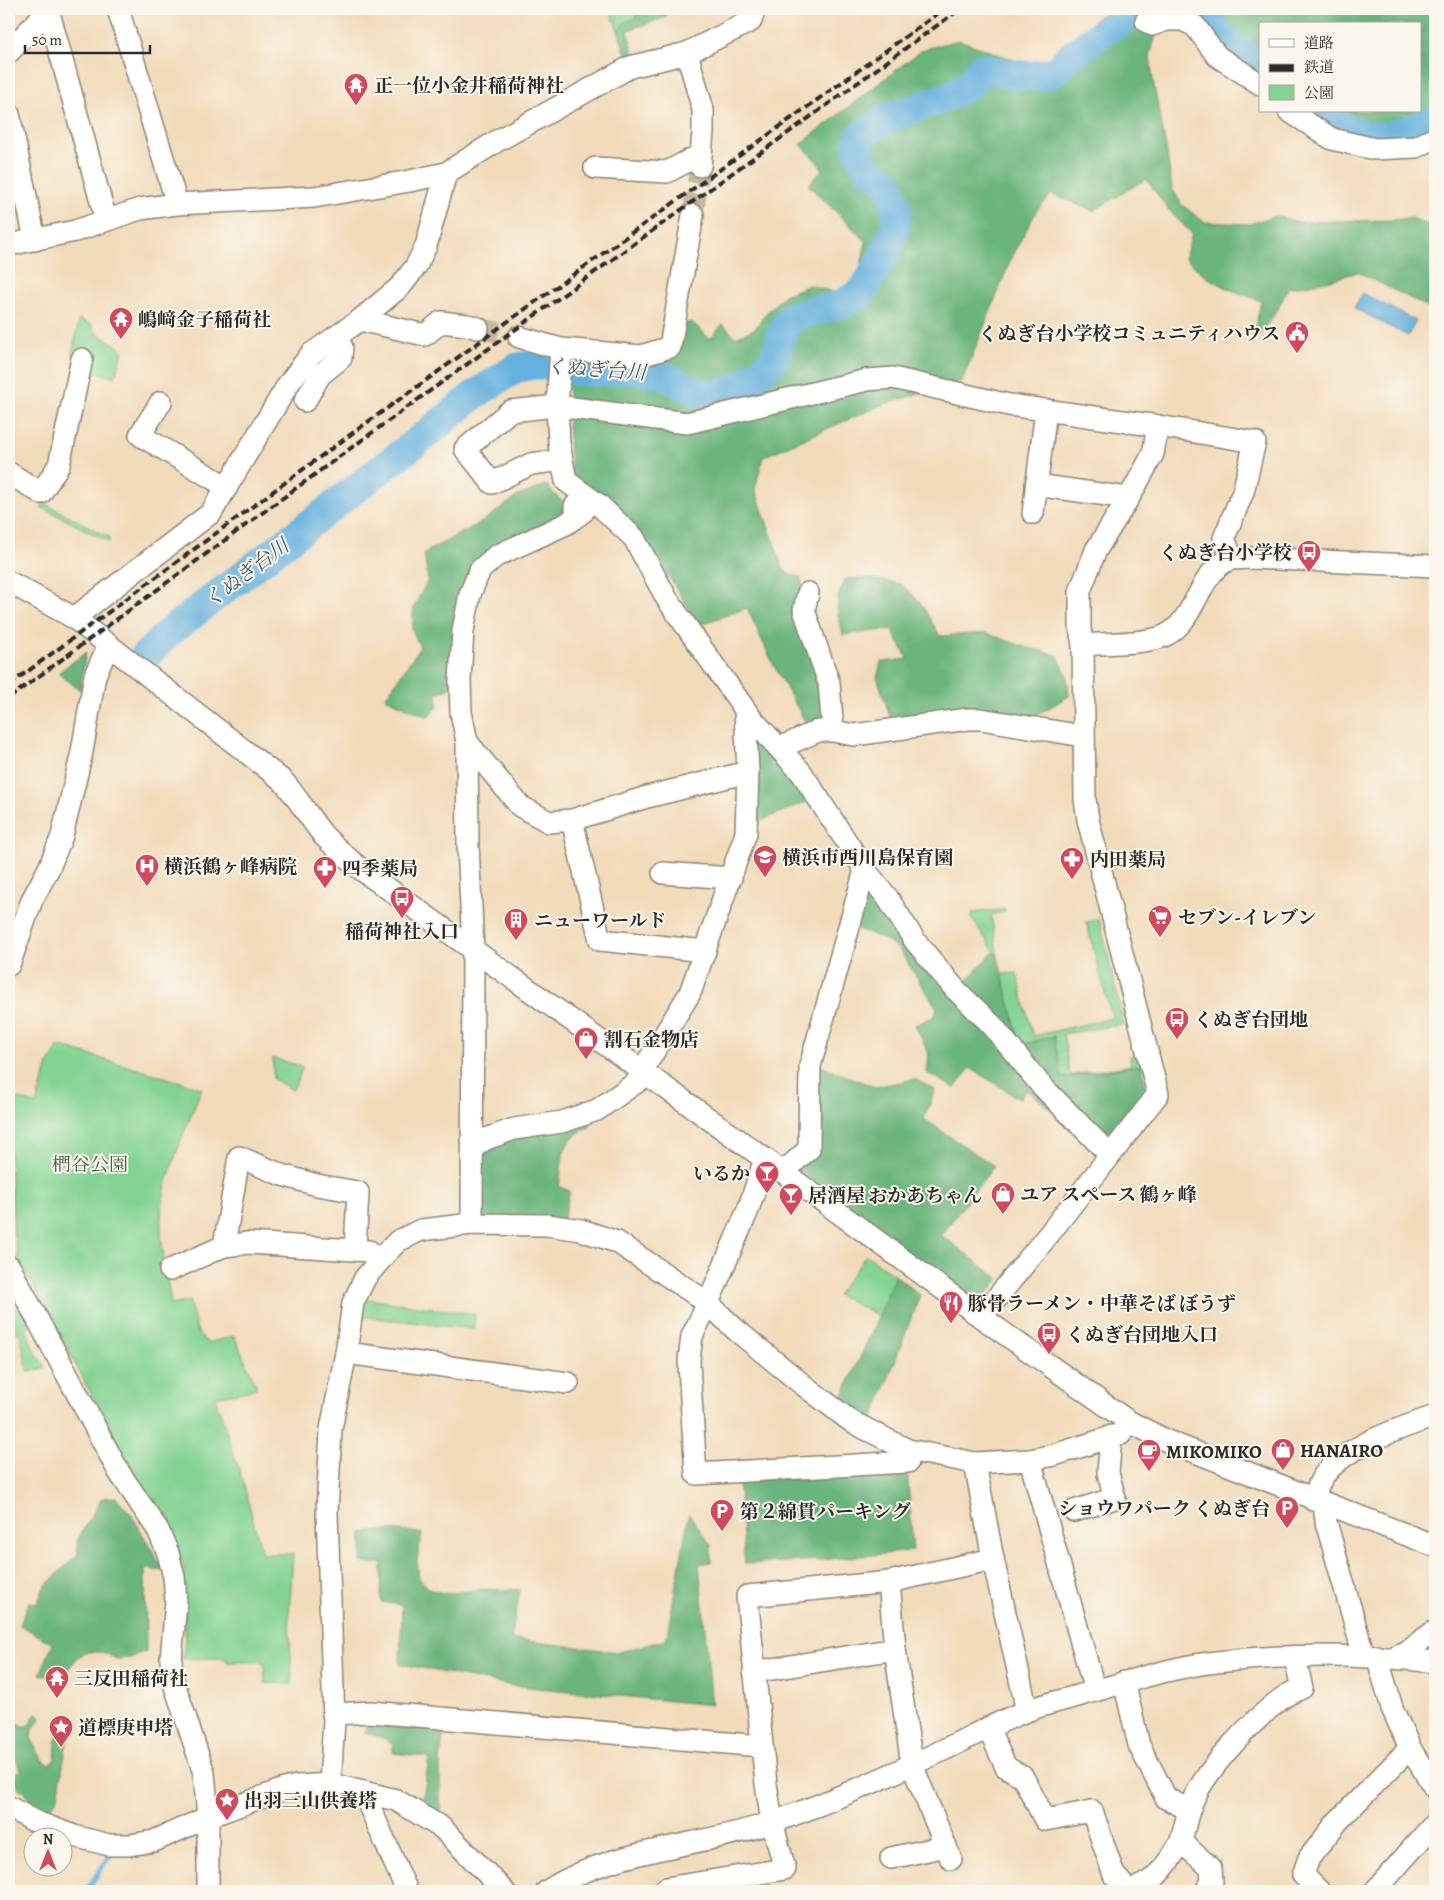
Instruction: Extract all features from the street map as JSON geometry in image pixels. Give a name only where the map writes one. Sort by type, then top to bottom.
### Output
[{"type":"street","points":[[49,9],[106,220]]},
{"type":"street","points":[[9,52],[49,9]]},
{"type":"street","points":[[118,9],[176,204]]},
{"type":"street","points":[[9,245],[74,231],[140,209],[176,204],[314,197],[410,181],[446,172],[497,141],[630,67],[687,53],[751,21],[756,9]]},
{"type":"street","points":[[1146,21],[1152,25],[1166,20],[1183,20],[1195,26],[1217,56],[1259,83]]},
{"type":"street","points":[[595,168],[668,172],[701,160],[703,110],[687,53]]},
{"type":"street","points":[[1291,112],[1332,139],[1375,149],[1416,147],[1435,138]]},
{"type":"street","points":[[9,114],[35,240]]},
{"type":"street","points":[[74,618],[211,513],[289,383],[311,354],[360,320],[401,286],[416,266],[426,246],[446,172]]},
{"type":"street","points":[[520,337],[560,362],[641,356],[670,347],[693,215]]},
{"type":"street","points":[[360,320],[425,335],[441,322],[478,328]]},
{"type":"street","points":[[305,401],[320,374],[341,358],[342,347],[335,337]]},
{"type":"street","points":[[9,473],[41,493],[59,465],[82,359]]},
{"type":"street","points":[[472,1224],[473,949],[468,844],[467,742],[461,712],[460,680],[463,631],[470,594],[480,570],[496,556],[566,524],[583,512],[566,485],[559,443],[557,406],[560,362]]},
{"type":"street","points":[[1110,1155],[1040,1084],[992,1026],[955,989],[916,941],[887,897],[865,870],[800,772],[746,710],[668,599],[634,538],[600,505],[531,464],[492,483],[465,448],[510,411],[557,406],[688,423],[867,380],[893,378],[999,403],[1255,442],[1244,492],[1224,538],[1232,559]]},
{"type":"street","points":[[161,402],[140,435],[227,487]]},
{"type":"street","points":[[1033,513],[1046,410]]},
{"type":"street","points":[[981,1317],[1049,1234],[1158,1094],[1088,820],[1085,798],[1084,645],[1080,628],[1080,591],[1096,550],[1153,454],[1158,426]]},
{"type":"street","points":[[1036,485],[1128,498]]},
{"type":"street","points":[[1084,645],[1143,641],[1165,636],[1183,622],[1217,567],[1232,559],[1251,558],[1435,566]]},
{"type":"street","points":[[9,582],[74,618],[282,780],[297,796],[324,835],[345,857],[981,1317],[1128,1421],[1167,1441],[1435,1546]]},
{"type":"street","points":[[808,593],[804,610],[829,683],[832,731]]},
{"type":"street","points":[[9,966],[32,900],[49,868],[62,836],[82,752],[95,676],[109,645]]},
{"type":"street","points":[[473,1146],[486,1138],[514,1129],[562,1122],[597,1110],[645,1073],[690,993],[746,833],[748,772],[746,710]]},
{"type":"street","points":[[779,748],[818,731],[832,731],[854,735],[982,719],[1084,736]]},
{"type":"street","points":[[467,742],[520,806],[549,822],[572,820],[647,797],[748,772]]},
{"type":"street","points":[[572,820],[600,940],[705,951]]},
{"type":"street","points":[[783,1172],[809,1149],[810,1066],[865,870]]},
{"type":"street","points":[[663,873],[731,878]]},
{"type":"street","points":[[224,1246],[239,1157],[282,1175],[317,1185],[358,1192],[355,1250]]},
{"type":"street","points":[[765,1159],[748,1210],[692,1336],[689,1360],[696,1474],[908,1462],[908,1450]]},
{"type":"street","points":[[330,1784],[333,1714],[327,1512],[331,1430],[346,1353],[353,1303],[365,1278],[387,1252],[398,1241],[421,1230],[472,1224],[547,1225],[581,1230],[617,1242],[708,1303],[736,1330],[852,1422],[908,1450],[975,1463],[1030,1460],[1054,1455],[1121,1434],[1128,1421]]},
{"type":"street","points":[[170,1270],[224,1246],[248,1243],[387,1252]]},
{"type":"street","points":[[9,1266],[119,1472],[158,1530],[168,1553],[174,1577],[176,1601],[171,1660],[172,1677],[204,1773],[208,1817],[208,1891]]},
{"type":"street","points":[[346,1353],[568,1383]]},
{"type":"street","points":[[1435,1416],[1368,1442],[1342,1458],[1323,1477],[1319,1501],[1378,1657],[1392,1708],[1410,1748],[1435,1789]]},
{"type":"street","points":[[1074,1511],[1115,1498],[1108,1473],[1111,1436]]},
{"type":"street","points":[[1030,1460],[1095,1691]]},
{"type":"street","points":[[975,1463],[993,1559],[1026,1711]]},
{"type":"street","points":[[664,1891],[666,1888],[785,1869],[772,1822],[761,1746],[747,1596],[889,1582],[993,1559]]},
{"type":"street","points":[[889,1582],[895,1650],[912,1765],[949,1853],[891,1858]]},
{"type":"street","points":[[1378,1657],[1405,1652],[1435,1631]]},
{"type":"street","points":[[754,1672],[895,1650]]},
{"type":"street","points":[[547,1891],[567,1878],[611,1861],[686,1845],[772,1822],[853,1791],[1026,1711],[1124,1682],[1215,1662],[1295,1658],[1378,1657],[1435,1662]]},
{"type":"street","points":[[988,1728],[1006,1767],[1023,1777],[1045,1820],[1092,1811],[1114,1875],[1130,1891],[1162,1884],[1181,1842],[1189,1810],[1204,1780],[1257,1720],[1282,1698],[1302,1688],[1295,1658]]},
{"type":"street","points":[[1124,1682],[1140,1745],[1166,1798],[1189,1810]]},
{"type":"street","points":[[333,1714],[372,1712],[761,1746]]},
{"type":"street","points":[[1319,1891],[1303,1875],[1310,1858],[1338,1821],[1410,1748]]},
{"type":"street","points":[[9,1807],[49,1827],[74,1836],[108,1845],[129,1845],[154,1841],[208,1817],[281,1790],[297,1786],[330,1784],[396,1800],[442,1828],[504,1891]]},
{"type":"street","points":[[363,1792],[407,1891]]},
{"type":"street","points":[[1375,1891],[1435,1823]]},
{"type":"street","points":[[1181,1842],[1211,1868],[1212,1881],[1206,1891]]},
{"type":"green space","points":[[610,9],[640,9],[635,18],[624,23],[618,31]]},
{"type":"green space","points":[[640,9],[665,9],[667,17],[628,30],[633,52],[633,60],[629,63],[618,31],[624,23],[635,18]]},
{"type":"green space","points":[[1108,9],[1435,9],[1435,129],[1384,144],[1335,135],[1297,112],[1422,112],[1422,22],[1259,22],[1259,80],[1161,17],[1150,56],[1172,188],[1182,205],[1204,222],[1249,224],[1275,216],[1299,222],[1413,218],[1430,226],[1435,231],[1435,311],[1358,272],[1327,281],[1288,288],[1277,311],[1252,344],[1261,301],[1229,289],[1208,278],[1185,258],[1192,234],[1168,209],[1146,179],[1093,211],[1052,194],[1037,210],[1014,252],[962,381],[884,404],[763,457],[755,489],[784,571],[801,578],[819,669],[827,722],[807,725],[774,666],[747,608],[699,625],[650,546],[572,477],[568,426],[569,363],[631,366],[671,355],[677,326],[692,322],[710,339],[723,324],[735,337],[755,329],[766,313],[784,295],[810,285],[835,293],[859,275],[866,241],[808,185],[823,169],[801,144],[922,50],[959,40],[1023,63],[1047,59]]},
{"type":"green space","points":[[79,319],[93,326],[93,330],[123,350],[115,377],[91,371],[93,363],[72,354]]},
{"type":"green space","points":[[546,485],[572,511],[484,558],[454,677],[449,689],[437,693],[438,707],[427,717],[385,698],[420,647],[412,629],[414,607],[428,580],[424,553],[482,522],[518,496]]},
{"type":"green space","points":[[44,503],[109,537],[109,542],[41,507]]},
{"type":"green space","points":[[869,578],[901,584],[920,602],[940,636],[986,633],[1022,646],[1057,655],[1067,675],[1069,696],[1030,719],[892,722],[877,677],[881,662],[908,659],[891,629],[843,635],[839,620],[837,607],[839,593],[846,579]]},
{"type":"green space","points":[[86,652],[80,690],[58,673]]},
{"type":"green space","points":[[750,726],[789,772],[808,801],[753,824]]},
{"type":"green space","points":[[867,880],[959,988],[994,952],[998,957],[1020,1045],[1054,1036],[1062,1078],[1142,1065],[1146,1089],[1144,1097],[1100,1152],[1027,1089],[1020,1099],[970,1068],[955,1088],[927,1073],[929,1054],[915,1025],[935,1016],[937,1008],[898,948],[882,938],[853,928]]},
{"type":"green space","points":[[1005,909],[1005,912],[991,915],[998,957],[972,919],[972,913]]},
{"type":"green space","points":[[1099,919],[1124,1024],[1063,1034],[1070,1075],[1131,1065],[1130,1056],[1139,1053],[1142,1065],[1061,1078],[1020,1045],[1002,974],[1017,973],[1033,1036],[1112,1018],[1086,922]]},
{"type":"green space","name":"椚谷公園","points":[[59,1046],[202,1088],[177,1151],[166,1185],[161,1216],[164,1260],[171,1305],[189,1301],[198,1333],[208,1343],[234,1336],[257,1387],[248,1391],[215,1397],[244,1485],[262,1554],[293,1554],[289,1617],[292,1684],[265,1683],[264,1662],[227,1662],[226,1658],[183,1659],[185,1638],[184,1569],[174,1540],[125,1457],[19,1259],[14,1237],[9,1140],[9,1096],[36,1104],[48,1064]]},
{"type":"green space","points":[[273,1058],[303,1067],[293,1090],[273,1079]]},
{"type":"green space","points":[[818,1065],[875,1087],[915,1079],[935,1090],[924,1119],[994,1166],[941,1235],[999,1279],[982,1299],[971,1299],[798,1170]]},
{"type":"green space","points":[[590,1118],[590,1127],[573,1138],[564,1151],[559,1187],[570,1191],[563,1221],[478,1218],[477,1155],[490,1142]]},
{"type":"green space","points":[[866,1255],[895,1275],[879,1316],[837,1295]]},
{"type":"green space","points":[[895,1275],[920,1295],[870,1427],[838,1406],[879,1316]]},
{"type":"green space","points":[[9,1285],[30,1326],[27,1330],[34,1350],[46,1368],[27,1372],[21,1336],[9,1324]]},
{"type":"green space","points":[[360,1298],[475,1314],[474,1329],[355,1316]]},
{"type":"green space","points":[[907,1467],[913,1551],[820,1560],[745,1564],[738,1476]]},
{"type":"green space","points":[[116,1497],[131,1514],[164,1571],[145,1569],[146,1651],[130,1658],[117,1659],[102,1652],[85,1652],[71,1665],[62,1681],[40,1674],[53,1644],[20,1625],[29,1602],[37,1604],[44,1587],[78,1554],[77,1541],[102,1498]]},
{"type":"green space","points":[[689,1514],[711,1545],[711,1562],[699,1564],[712,1705],[508,1685],[400,1664],[402,1605],[381,1602],[382,1563],[361,1563],[362,1533],[388,1530],[422,1533],[417,1560],[419,1578],[431,1590],[448,1594],[480,1589],[520,1590],[511,1639],[619,1652],[666,1640]]},
{"type":"green space","points":[[38,1714],[41,1719],[32,1730],[31,1738],[43,1761],[49,1764],[55,1760],[56,1741],[59,1730],[63,1728],[68,1730],[68,1735],[58,1797],[50,1808],[37,1812],[25,1791],[18,1789],[16,1773],[20,1771],[17,1761],[9,1757],[9,1719],[24,1726],[29,1725],[35,1715]]},
{"type":"green space","points":[[367,1720],[444,1727],[440,1762],[440,1817],[422,1807],[429,1757],[393,1753],[393,1746],[386,1739],[365,1732]]},
{"type":"water","points":[[1362,293],[1416,321],[1408,336],[1354,308]]},
{"type":"waterway","name":"くぬぎ台川","points":[[145,656],[168,633],[428,433],[473,396],[516,368],[536,364],[586,372],[636,369],[663,375],[698,393],[709,395],[735,390],[773,362],[782,332],[792,316],[843,304],[862,292],[882,259],[895,229],[897,207],[888,183],[868,169],[857,147],[859,139],[864,133],[889,118],[949,96],[970,84],[981,68],[1024,76],[1041,76],[1052,73],[1105,31],[1143,9]]},
{"type":"waterway","name":"くぬぎ台川","points":[[1196,9],[1201,11],[1227,42],[1259,65]]},
{"type":"waterway","name":"くぬぎ台川","points":[[1312,112],[1321,120],[1364,135],[1386,138],[1435,120]]},
{"type":"waterway","points":[[86,1891],[111,1854]]},
{"type":"tunnel","points":[[693,215],[700,166]]},
{"type":"tunnel","points":[[478,328],[519,337]]},
{"type":"railway","points":[[9,685],[365,424],[944,9]]},
{"type":"railway","points":[[9,698],[373,432],[960,9]]},
{"type":"place","name":"正一位小金井稲荷神社","points":[[356,106]]},
{"type":"place","name":"嶋﨑金子稲荷社","points":[[121,340]]},
{"type":"place","name":"くぬぎ台小学校コミュニティハウス","points":[[1297,354]]},
{"type":"place","name":"くぬぎ台小学校","points":[[1309,573]]},
{"type":"place","name":"横浜市西川島保育園","points":[[765,878]]},
{"type":"place","name":"内田薬局","points":[[1072,880]]},
{"type":"place","name":"横浜鶴ヶ峰病院","points":[[147,887]]},
{"type":"place","name":"四季薬局","points":[[325,889]]},
{"type":"place","name":"稲荷神社入口","points":[[402,919]]},
{"type":"place","name":"セブン-イレブン","points":[[1160,938]]},
{"type":"place","name":"ニューワールド","points":[[516,941]]},
{"type":"place","name":"くぬぎ台団地","points":[[1177,1040]]},
{"type":"place","name":"割石金物店","points":[[586,1060]]},
{"type":"place","name":"いるか","points":[[767,1194]]},
{"type":"place","name":"ユア スペース 鶴ヶ峰","points":[[1003,1215]]},
{"type":"place","name":"居酒屋 おかあちゃん","points":[[791,1216]]},
{"type":"place","name":"豚骨ラーメン・中華そば ぼうず","points":[[951,1324]]},
{"type":"place","name":"くぬぎ台団地入口","points":[[1049,1355]]},
{"type":"place","name":"HANAIRO","points":[[1283,1471]]},
{"type":"place","name":"MIKOMIKO","points":[[1149,1472]]},
{"type":"place","name":"ショウワパーク くぬぎ台","points":[[1287,1529]]},
{"type":"place","name":"第２綿貫パーキング","points":[[722,1532]]},
{"type":"place","name":"三反田稲荷社","points":[[57,1699]]},
{"type":"place","name":"道標庚申塔","points":[[61,1748]]},
{"type":"place","name":"出羽三山供養塔","points":[[227,1821]]}]
